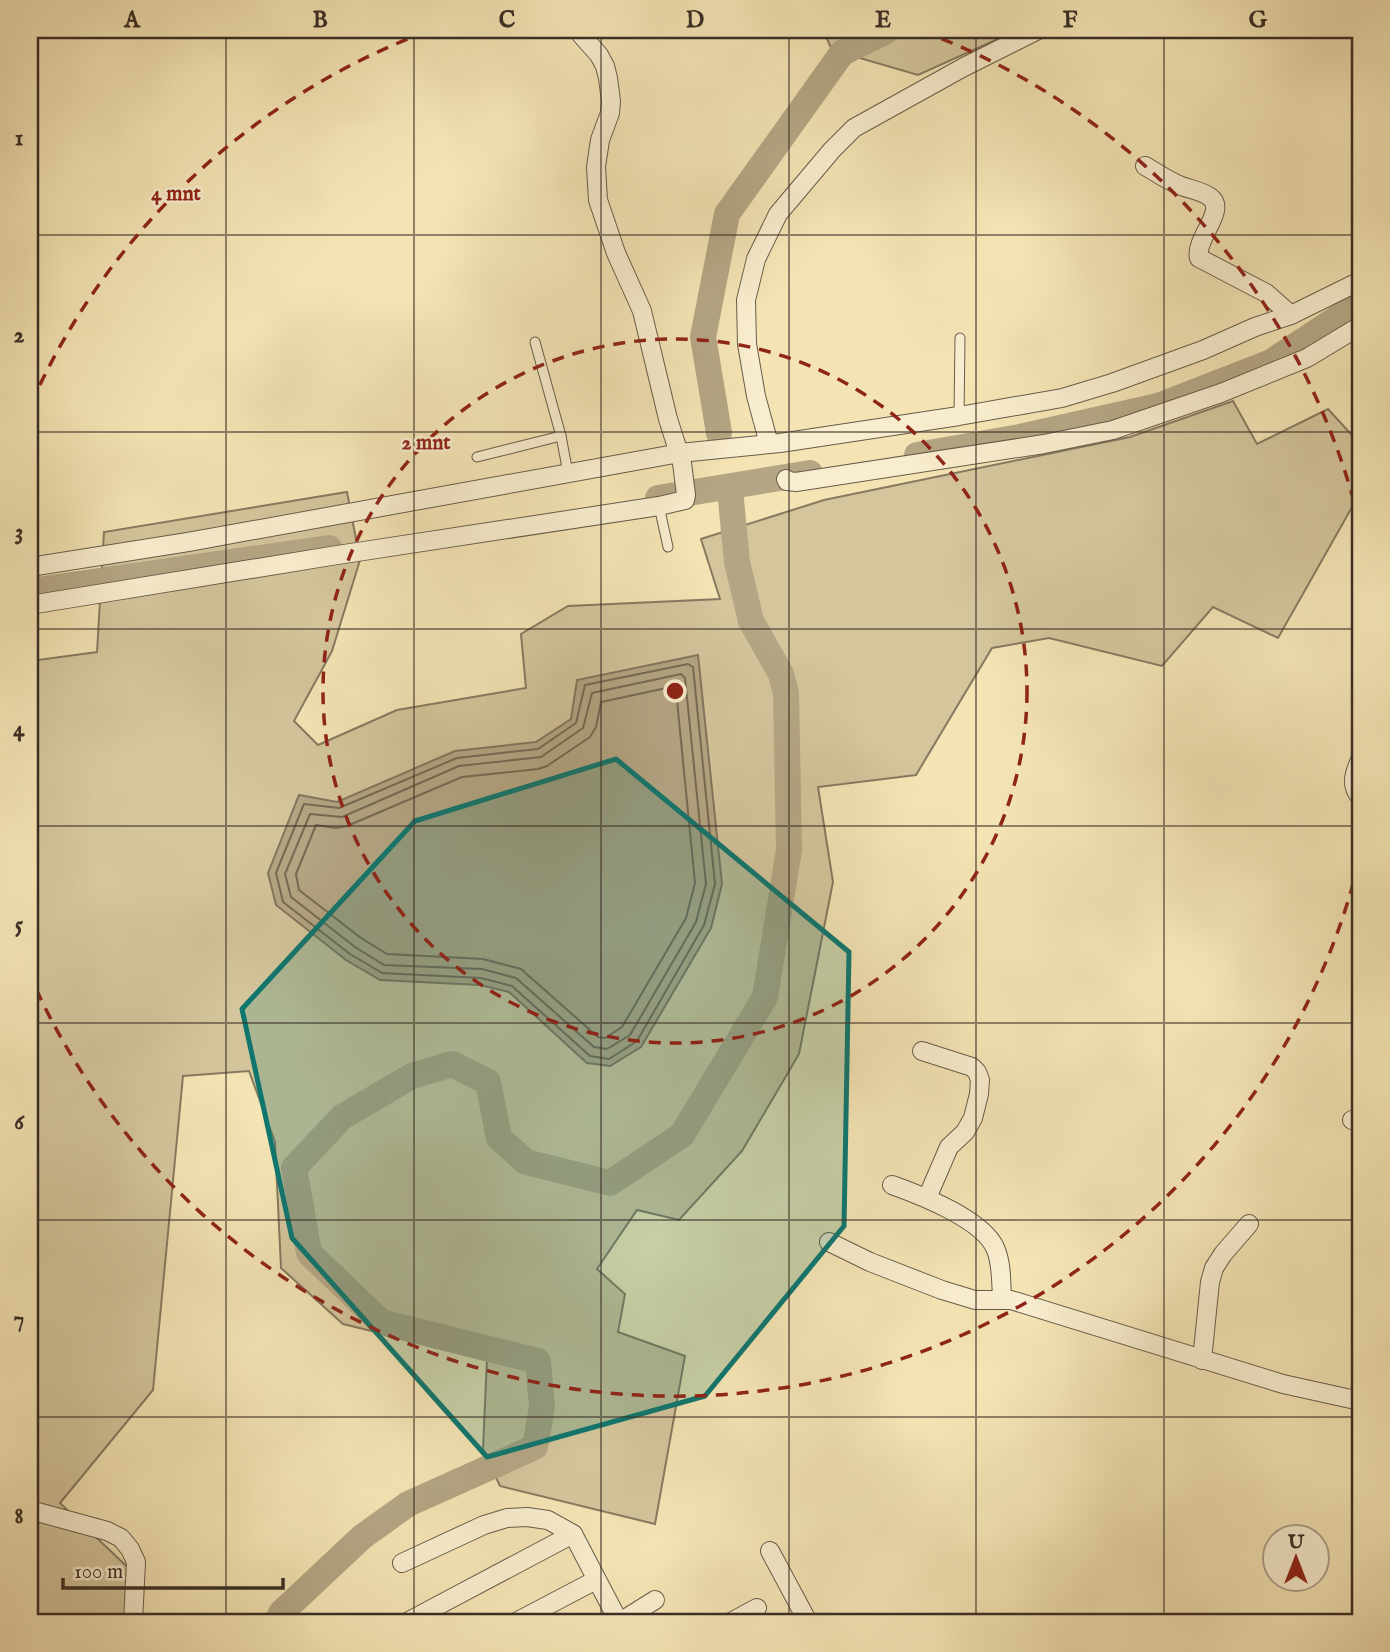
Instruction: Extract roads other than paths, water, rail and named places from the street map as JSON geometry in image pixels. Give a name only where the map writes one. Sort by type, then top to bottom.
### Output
[{"type":"street","points":[[30,605],[685,500],[685,455],[668,419],[642,311],[616,253],[598,200],[596,167],[611,101],[608,78],[599,55],[577,30]]},
{"type":"street","points":[[763,444],[747,344],[747,300],[756,259],[778,214],[854,128],[964,67],[1038,30]]},
{"type":"street","points":[[1145,166],[1210,197],[1215,202],[1216,210],[1197,250],[1199,258],[1266,293],[1291,315]]},
{"type":"street","points":[[30,567],[188,542],[568,474],[959,416],[1062,398],[1112,383],[1291,315],[1360,281]]},
{"type":"street","points":[[786,479],[796,482],[1044,444],[1113,430],[1221,393],[1307,358],[1360,326]]},
{"type":"street","points":[[1360,760],[1353,779],[1355,790],[1360,797]]},
{"type":"street","points":[[922,1051],[972,1068],[980,1080],[979,1094],[969,1126],[949,1147],[927,1198]]},
{"type":"street","points":[[892,1185],[927,1198],[974,1225],[991,1241],[1000,1266],[1002,1299]]},
{"type":"street","points":[[1202,1360],[1210,1282],[1214,1268],[1249,1224]]},
{"type":"street","points":[[829,1242],[942,1290],[975,1300],[1011,1300],[1283,1384],[1360,1401]]},
{"type":"street","points":[[30,1510],[107,1531],[121,1538],[136,1562],[133,1622]]},
{"type":"street","points":[[402,1563],[484,1525],[507,1518],[548,1520],[573,1534],[619,1622],[655,1601]]},
{"type":"street","points":[[415,1620],[573,1534]]},
{"type":"street","points":[[770,1551],[808,1622]]},
{"type":"street","points":[[516,1622],[596,1580]]},
{"type":"street","points":[[731,1622],[757,1608]]},
{"type":"lane","points":[[959,416],[960,338]]},
{"type":"lane","points":[[535,342],[561,436],[568,474]]},
{"type":"lane","points":[[477,457],[561,436]]},
{"type":"lane","points":[[659,506],[668,547]]},
{"type":"water","points":[[698,655],[722,884],[711,928],[641,1047],[610,1066],[587,1063],[509,992],[480,985],[380,980],[346,960],[276,905],[268,873],[299,795],[337,802],[455,751],[536,742],[571,719],[577,680]]},
{"type":"waterway","points":[[719,433],[703,337],[727,214],[842,53],[888,30]]},
{"type":"waterway","points":[[917,455],[1020,437],[1158,406],[1271,362],[1360,303]]},
{"type":"waterway","points":[[658,498],[810,473]]},
{"type":"waterway","points":[[277,1622],[281,1613],[362,1537],[408,1504],[535,1447],[542,1407],[538,1361],[381,1322],[309,1253],[294,1168],[342,1117],[412,1076],[452,1064],[488,1082],[499,1138],[526,1162],[610,1183],[682,1135],[765,997],[789,850],[786,693],[781,674],[751,621],[737,562],[731,500]]},
{"type":"waterway","points":[[30,591],[329,548]]}]
